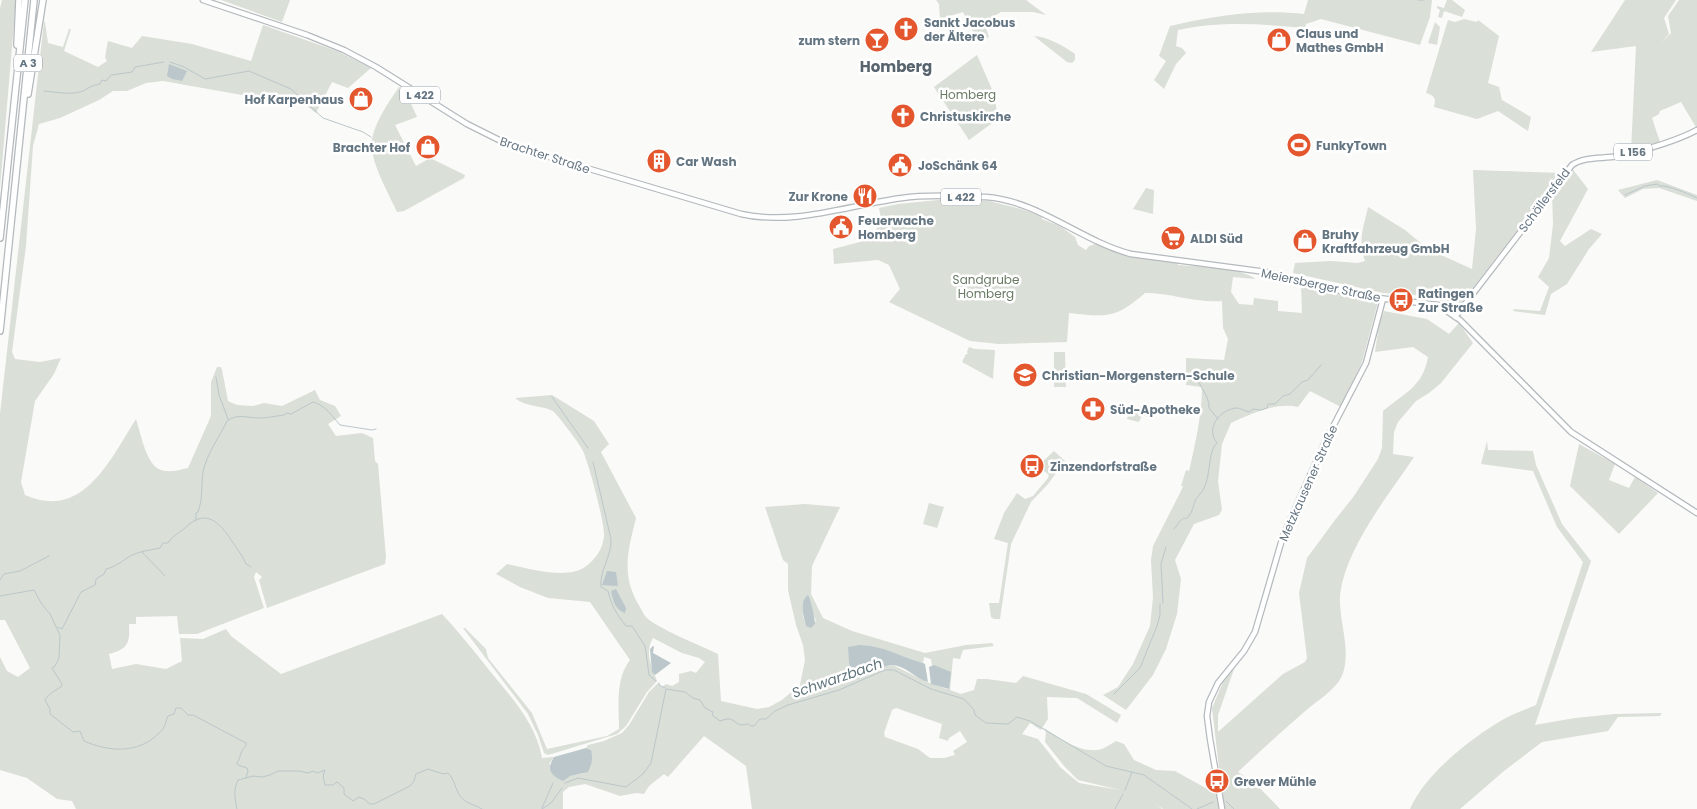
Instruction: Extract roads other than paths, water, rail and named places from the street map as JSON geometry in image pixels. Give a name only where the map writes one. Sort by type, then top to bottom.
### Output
[{"type":"highway","points":[[19,0],[17,41],[19,53]]},
{"type":"highway","name":"A 3","points":[[0,238],[25,0]]},
{"type":"highway","name":"A 3","points":[[0,331],[34,0]]},
{"type":"highway","points":[[22,126],[43,0]]},
{"type":"main road","name":"Brachter Straße","points":[[202,0],[301,33],[344,50],[376,67],[480,131],[509,145],[733,212],[759,218],[776,218],[799,216],[882,201]]},
{"type":"main road","name":"Schöllersfeld","points":[[1455,317],[1572,165],[1583,160],[1615,156],[1658,146],[1697,130]]},
{"type":"main road","name":"Meiersberger Straße","points":[[882,201],[910,197],[984,197],[1002,199],[1040,213],[1108,246],[1131,254],[1266,272],[1356,295],[1434,304],[1444,308],[1455,317],[1571,432],[1697,513]]},
{"type":"main road","name":"Metzkausener Straße","points":[[1222,809],[1210,739],[1209,702],[1218,683],[1249,643],[1257,626],[1283,536],[1325,442],[1366,363],[1383,299]]},
{"type":"waterway","points":[[1418,0],[1424,0]]},
{"type":"waterway","points":[[44,91],[81,92],[100,84],[102,80],[106,81],[111,75],[132,72],[135,67],[164,62]]},
{"type":"waterway","points":[[170,62],[184,67],[205,79],[249,71],[291,89],[323,118],[363,132],[371,137]]},
{"type":"waterway","points":[[1625,195],[1645,186],[1657,184],[1679,190],[1697,198]]},
{"type":"waterway","points":[[1174,529],[1181,520],[1190,515],[1196,499],[1205,485],[1212,450],[1217,443],[1213,431],[1216,420],[1231,409],[1238,408],[1249,412],[1253,409],[1261,410],[1267,408],[1268,404],[1275,404],[1283,396],[1290,394],[1302,382],[1308,380],[1321,365]]},
{"type":"waterway","points":[[216,377],[219,395],[228,419]]},
{"type":"waterway","points":[[1196,377],[1209,403],[1209,408],[1218,419]]},
{"type":"waterway","points":[[552,397],[588,448]]},
{"type":"waterway","points":[[196,521],[196,513],[201,502],[205,465],[227,421],[235,417],[262,418],[287,413],[291,414],[313,402],[325,408],[340,425],[376,429]]},
{"type":"waterway","points":[[593,462],[611,539],[601,587],[608,591],[613,606],[626,626],[632,626],[645,646],[649,675],[656,681]]},
{"type":"waterway","points":[[58,627],[62,629],[81,592],[95,585],[96,579],[104,574],[106,569],[132,555],[160,548],[163,543],[168,543],[174,536],[195,521],[203,518],[211,519],[218,524],[231,539],[246,564],[251,567]]},
{"type":"waterway","points":[[1163,603],[1161,564],[1166,547]]},
{"type":"waterway","points":[[142,552],[165,576]]},
{"type":"waterway","points":[[0,580],[4,574],[20,571],[49,556]]},
{"type":"waterway","name":"Schwarzbach","points":[[0,596],[34,590],[50,614],[60,635],[59,658],[52,668],[62,684],[45,700],[50,709],[50,714],[73,732],[80,731],[84,741],[113,749],[133,748],[142,745],[162,730],[168,716],[174,714],[176,708],[181,708],[188,715],[193,715],[246,743],[237,763],[247,768],[246,778],[253,776],[262,777],[278,771],[308,773],[313,771],[317,773],[325,770],[323,776],[325,785],[333,785],[337,782],[344,788],[344,794],[353,801],[359,797],[370,804],[374,804],[410,786],[416,774],[428,769],[443,774],[448,773],[462,798],[482,809]]},
{"type":"waterway","points":[[1114,694],[1140,668],[1157,626],[1160,604]]},
{"type":"waterway","name":"Schwarzbach","points":[[565,783],[578,778],[626,787],[643,774],[651,763],[666,689],[685,692],[693,698],[700,700],[705,708],[713,712],[712,715],[720,721],[729,719],[740,725],[748,724],[754,726],[760,719],[766,719],[775,711],[788,705],[839,690],[885,670],[894,670],[931,689],[964,699],[974,710],[975,715],[986,723],[1008,724],[1017,717],[1030,721],[1106,766],[1144,775],[1192,809]]},
{"type":"waterway","points":[[659,683],[659,685],[665,688]]},
{"type":"waterway","points":[[1125,790],[1132,772]]},
{"type":"waterway","points":[[237,809],[236,783],[238,780],[246,778]]},
{"type":"waterway","points":[[542,808],[553,783]]},
{"type":"waterway","name":"Schwarzbach","points":[[542,809],[551,803],[562,788]]},
{"type":"waterway","points":[[1115,809],[1123,794]]},
{"type":"waterway","points":[[1226,801],[1234,809]]},
{"type":"waterway","points":[[1197,809],[1213,802]]},
{"type":"place","name":"Sankt Jacobus der Ältere","points":[[906,29]]},
{"type":"place","name":"zum stern","points":[[877,40]]},
{"type":"place","name":"Claus und Mathes GmbH","points":[[1279,40]]},
{"type":"place","name":"Hof Karpenhaus","points":[[361,99]]},
{"type":"place","name":"Christuskirche","points":[[903,116]]},
{"type":"place","name":"FunkyTown","points":[[1299,145]]},
{"type":"place","name":"Brachter Hof","points":[[428,147]]},
{"type":"place","name":"Car Wash","points":[[659,161]]},
{"type":"place","name":"JoSchänk 64","points":[[900,165]]},
{"type":"place","name":"Zur Krone","points":[[865,196]]},
{"type":"place","name":"Feuerwache Homberg","points":[[841,227]]},
{"type":"place","name":"ALDI Süd","points":[[1173,238]]},
{"type":"place","name":"Bruhy Kraftfahrzeug GmbH","points":[[1305,241]]},
{"type":"place","name":"Ratingen Zur Straße","points":[[1401,300]]},
{"type":"place","name":"Christian-Morgenstern-Schule","points":[[1025,375]]},
{"type":"place","name":"Süd-Apotheke","points":[[1093,409]]},
{"type":"place","name":"Zinzendorfstraße","points":[[1032,466]]},
{"type":"place","name":"Grever Mühle","points":[[1217,781]]},
{"type":"district","name":"Homberg","points":[[896,66]]},
{"type":"park label","name":"Sandgrube Homberg","points":[[986,286]]}]
